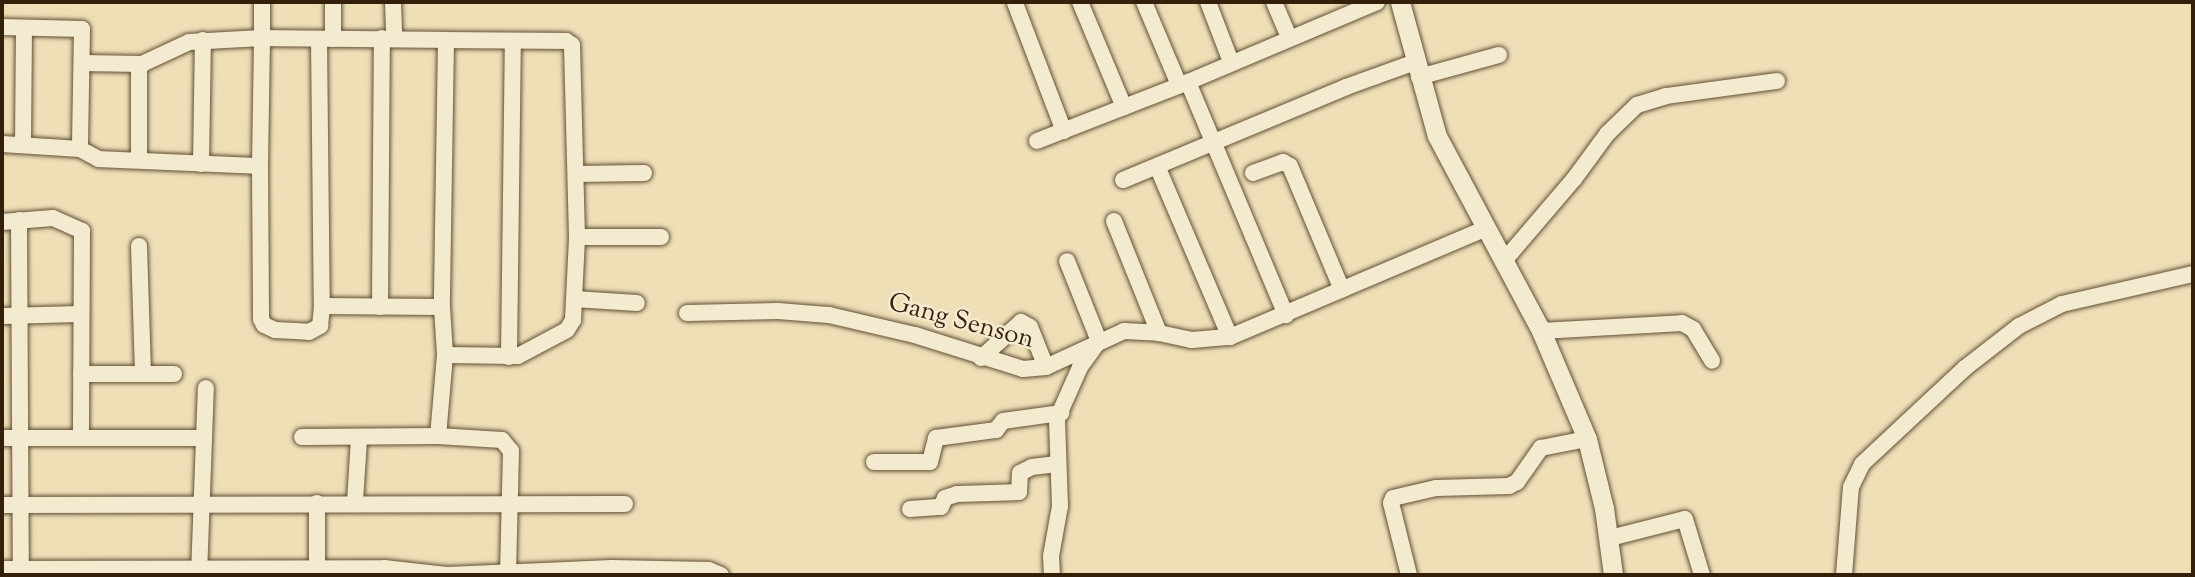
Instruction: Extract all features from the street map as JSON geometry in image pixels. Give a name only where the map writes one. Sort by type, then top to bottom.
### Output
[{"type":"street","points":[[262,2],[261,319],[275,330],[309,332],[320,326],[322,306],[326,39],[333,2]]},
{"type":"street","points":[[380,307],[388,38],[393,2]]},
{"type":"street","points":[[1080,2],[1124,107]]},
{"type":"street","points":[[1144,2],[1213,143],[1286,315]]},
{"type":"street","points":[[1208,2],[1231,62]]},
{"type":"street","points":[[1274,2],[1289,38]]},
{"type":"street","points":[[1037,141],[1184,84],[1377,2]]},
{"type":"street","points":[[1400,2],[1437,136],[1541,331],[1587,439],[1610,538],[1613,575]]},
{"type":"street","points":[[1015,3],[1064,131]]},
{"type":"street","points":[[2,27],[82,29],[80,149]]},
{"type":"street","points":[[23,144],[24,28]]},
{"type":"street","points":[[82,63],[142,64],[179,47],[203,40],[388,38],[566,41],[572,45],[577,237],[573,320],[567,330],[533,350],[509,356],[445,355]]},
{"type":"street","points":[[201,164],[203,40]]},
{"type":"street","points":[[438,436],[445,355],[442,307],[446,191],[446,40]]},
{"type":"street","points":[[509,356],[513,41]]},
{"type":"street","points":[[1123,180],[1346,87],[1417,70],[1499,55]]},
{"type":"street","points":[[139,160],[139,69],[142,64]]},
{"type":"street","points":[[1503,262],[1574,179],[1607,134],[1637,105],[1666,96],[1777,81]]},
{"type":"street","points":[[2,144],[80,149],[99,159],[261,166]]},
{"type":"street","points":[[1253,173],[1283,162],[1290,166],[1342,290]]},
{"type":"street","points":[[1157,166],[1230,337]]},
{"type":"street","points":[[576,174],[644,173]]},
{"type":"street","points":[[2,222],[53,218],[82,231],[81,438]]},
{"type":"street","points":[[19,220],[21,572]]},
{"type":"street","points":[[1114,221],[1158,333]]},
{"type":"street","name":"Gang Senson","points":[[687,313],[778,311],[830,316],[915,334],[981,358],[1023,369],[1046,367],[1124,331],[1158,333],[1192,340],[1230,337],[1485,229]]},
{"type":"street","points":[[577,237],[661,237]]},
{"type":"street","points":[[139,246],[143,374]]},
{"type":"street","points":[[1052,575],[1051,556],[1060,506],[1057,419],[1080,367],[1099,341],[1066,261]]},
{"type":"street","points":[[1844,575],[1851,487],[1862,464],[1965,368],[2019,326],[2062,304],[2193,274]]},
{"type":"street","points":[[574,299],[637,303]]},
{"type":"street","points":[[322,306],[442,307]]},
{"type":"street","points":[[2,316],[81,314]]},
{"type":"street","points":[[981,358],[1021,322],[1030,327],[1046,367]]},
{"type":"street","points":[[1541,331],[1682,323],[1693,329],[1712,361]]},
{"type":"street","points":[[81,374],[174,374]]},
{"type":"street","points":[[199,572],[206,388]]},
{"type":"street","points":[[874,462],[930,462],[936,438],[996,430],[1003,421],[1061,413]]},
{"type":"street","points":[[302,437],[438,436],[490,438],[508,444],[511,450],[511,505],[507,574]]},
{"type":"street","points":[[2,438],[204,438]]},
{"type":"street","points":[[355,502],[359,438]]},
{"type":"street","points":[[1409,575],[1391,503],[1393,498],[1436,488],[1509,486],[1517,482],[1541,448],[1587,439]]},
{"type":"street","points":[[910,509],[941,507],[945,498],[957,494],[1019,492],[1020,473],[1031,467],[1057,464]]},
{"type":"street","points":[[2,505],[355,502],[625,504]]},
{"type":"street","points":[[317,503],[317,572]]},
{"type":"street","points":[[1610,538],[1685,520],[1702,575]]},
{"type":"street","points":[[2,569],[21,572],[384,572],[447,575],[612,568],[709,570],[722,575]]}]
